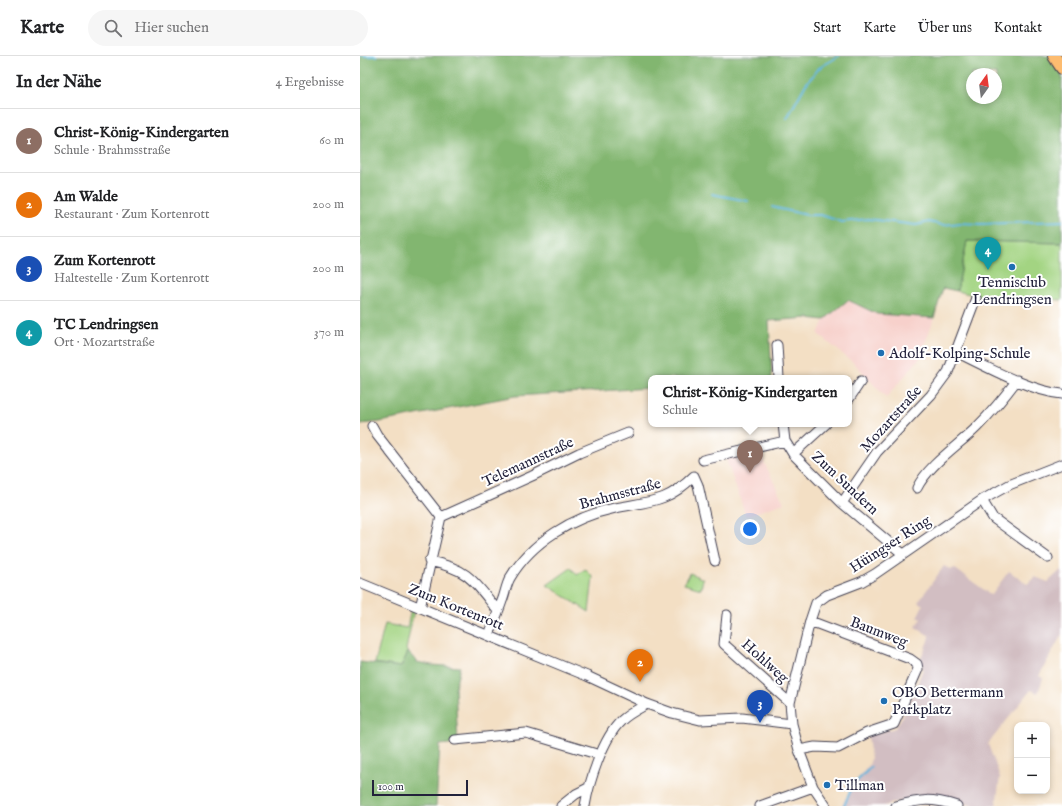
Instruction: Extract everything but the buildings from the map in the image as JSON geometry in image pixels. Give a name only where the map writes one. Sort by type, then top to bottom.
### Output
[{"type":"main road","points":[[1054,56],[1062,68]]},
{"type":"street","name":"Mozartstraße","points":[[842,503],[877,452],[931,395],[948,372],[976,298]]},
{"type":"street","points":[[776,344],[779,375]]},
{"type":"street","points":[[956,352],[1017,380],[1062,394]]},
{"type":"street","points":[[852,394],[861,380]]},
{"type":"street","points":[[917,488],[923,476],[978,427],[997,406],[1017,380]]},
{"type":"street","points":[[372,426],[377,435],[441,517],[420,608]]},
{"type":"street","name":"Zum Sundern","points":[[783,427],[785,441],[793,454],[842,503],[903,554]]},
{"type":"street","points":[[793,454],[823,427]]},
{"type":"street","name":"Telemannstraße","points":[[441,517],[579,453],[628,433]]},
{"type":"street","points":[[703,460],[785,441]]},
{"type":"street","name":"Hüingser Ring","points":[[826,806],[813,787],[799,750],[792,724],[790,703],[810,621],[816,603],[823,597],[861,582],[875,574],[982,500],[1009,485],[1062,464]]},
{"type":"street","name":"Brahmsstraße","points":[[489,635],[509,580],[526,554],[547,538],[573,522],[599,512],[665,498],[681,489],[694,476],[698,484],[715,561]]},
{"type":"street","points":[[982,500],[993,518],[1048,558]]},
{"type":"street","points":[[430,561],[459,570],[468,576],[498,611]]},
{"type":"street","name":"Zum Kortenrott","points":[[360,583],[489,635],[587,676],[647,704],[672,713],[700,720],[742,718],[792,724]]},
{"type":"street","name":"Hohlweg","points":[[727,615],[724,644],[790,703]]},
{"type":"street","name":"Baumweg","points":[[799,750],[814,747],[838,748],[867,734],[894,724],[918,669],[917,664],[910,659],[810,621]]},
{"type":"street","points":[[585,806],[588,788],[600,755],[614,730],[620,721],[647,704]]},
{"type":"street","points":[[455,740],[526,733],[600,755]]},
{"type":"street","points":[[760,806],[813,787]]},
{"type":"street","points":[[561,806],[576,794],[588,788]]},
{"type":"street","points":[[896,806],[920,799],[940,801],[957,806]]},
{"type":"shaded area","name":"Adolf-Kolping-Schule","points":[[848,300],[877,314],[934,318],[920,358],[886,398],[855,364],[818,334],[824,320]]},
{"type":"shaded area","points":[[762,450],[764,462],[784,503],[746,516],[726,459]]},
{"type":"shaded area","points":[[944,566],[951,570],[954,568],[991,595],[1009,571],[1027,584],[1035,577],[1048,582],[1062,569],[1062,634],[1039,676],[1043,678],[1038,693],[1031,690],[988,744],[1000,777],[996,806],[974,806],[940,797],[919,795],[884,806],[842,806],[851,787],[869,765],[871,759],[868,736],[895,728],[908,708],[923,669],[920,660],[930,636],[915,627],[921,619],[917,617],[923,605],[918,602]]},
{"type":"green space","points":[[360,56],[1062,56],[1062,243],[967,241],[957,291],[943,288],[934,318],[877,314],[848,300],[824,320],[808,318],[769,321],[772,375],[648,375],[648,388],[515,396],[380,422],[360,424]]},
{"type":"green space","name":"Tennisclub Lendringsen","points":[[967,241],[1062,243],[1062,300],[1007,297],[990,299],[957,291]]},
{"type":"green space","points":[[571,568],[577,575],[585,569],[593,577],[589,612],[547,585]]},
{"type":"green space","points":[[690,573],[703,579],[701,589],[684,584]]},
{"type":"green space","points":[[411,609],[414,610],[406,650],[408,652],[401,667],[375,663],[385,624],[407,628]]},
{"type":"green space","points":[[408,652],[417,662],[431,665],[460,667],[455,688],[458,743],[440,745],[436,806],[360,806],[360,662],[401,667]]},
{"type":"waterway","points":[[364,56],[376,56]]},
{"type":"waterway","points":[[787,118],[806,84],[819,68],[839,56]]},
{"type":"waterway","points":[[712,194],[748,201]]},
{"type":"waterway","points":[[772,207],[807,215],[821,215],[842,222],[868,219],[916,225],[929,222],[942,225],[960,223],[980,224],[1062,221]]},
{"type":"waterway","points":[[844,806],[853,785],[871,767]]},
{"type":"place","name":"Tennisclub Lendringsen","points":[[1012,267]]},
{"type":"place","name":"TC Lendringsen","points":[[988,270]]},
{"type":"place","name":"Adolf-Kolping-Schule","points":[[881,353]]},
{"type":"place","name":"Christ-König-Kindergarten","points":[[750,473]]},
{"type":"place","name":"Am Walde","points":[[640,682]]},
{"type":"place","name":"OBO Bettermann Parkplatz","points":[[884,701]]},
{"type":"place","name":"Zum Kortenrott","points":[[760,723]]},
{"type":"place","name":"Tillman","points":[[827,785]]}]
